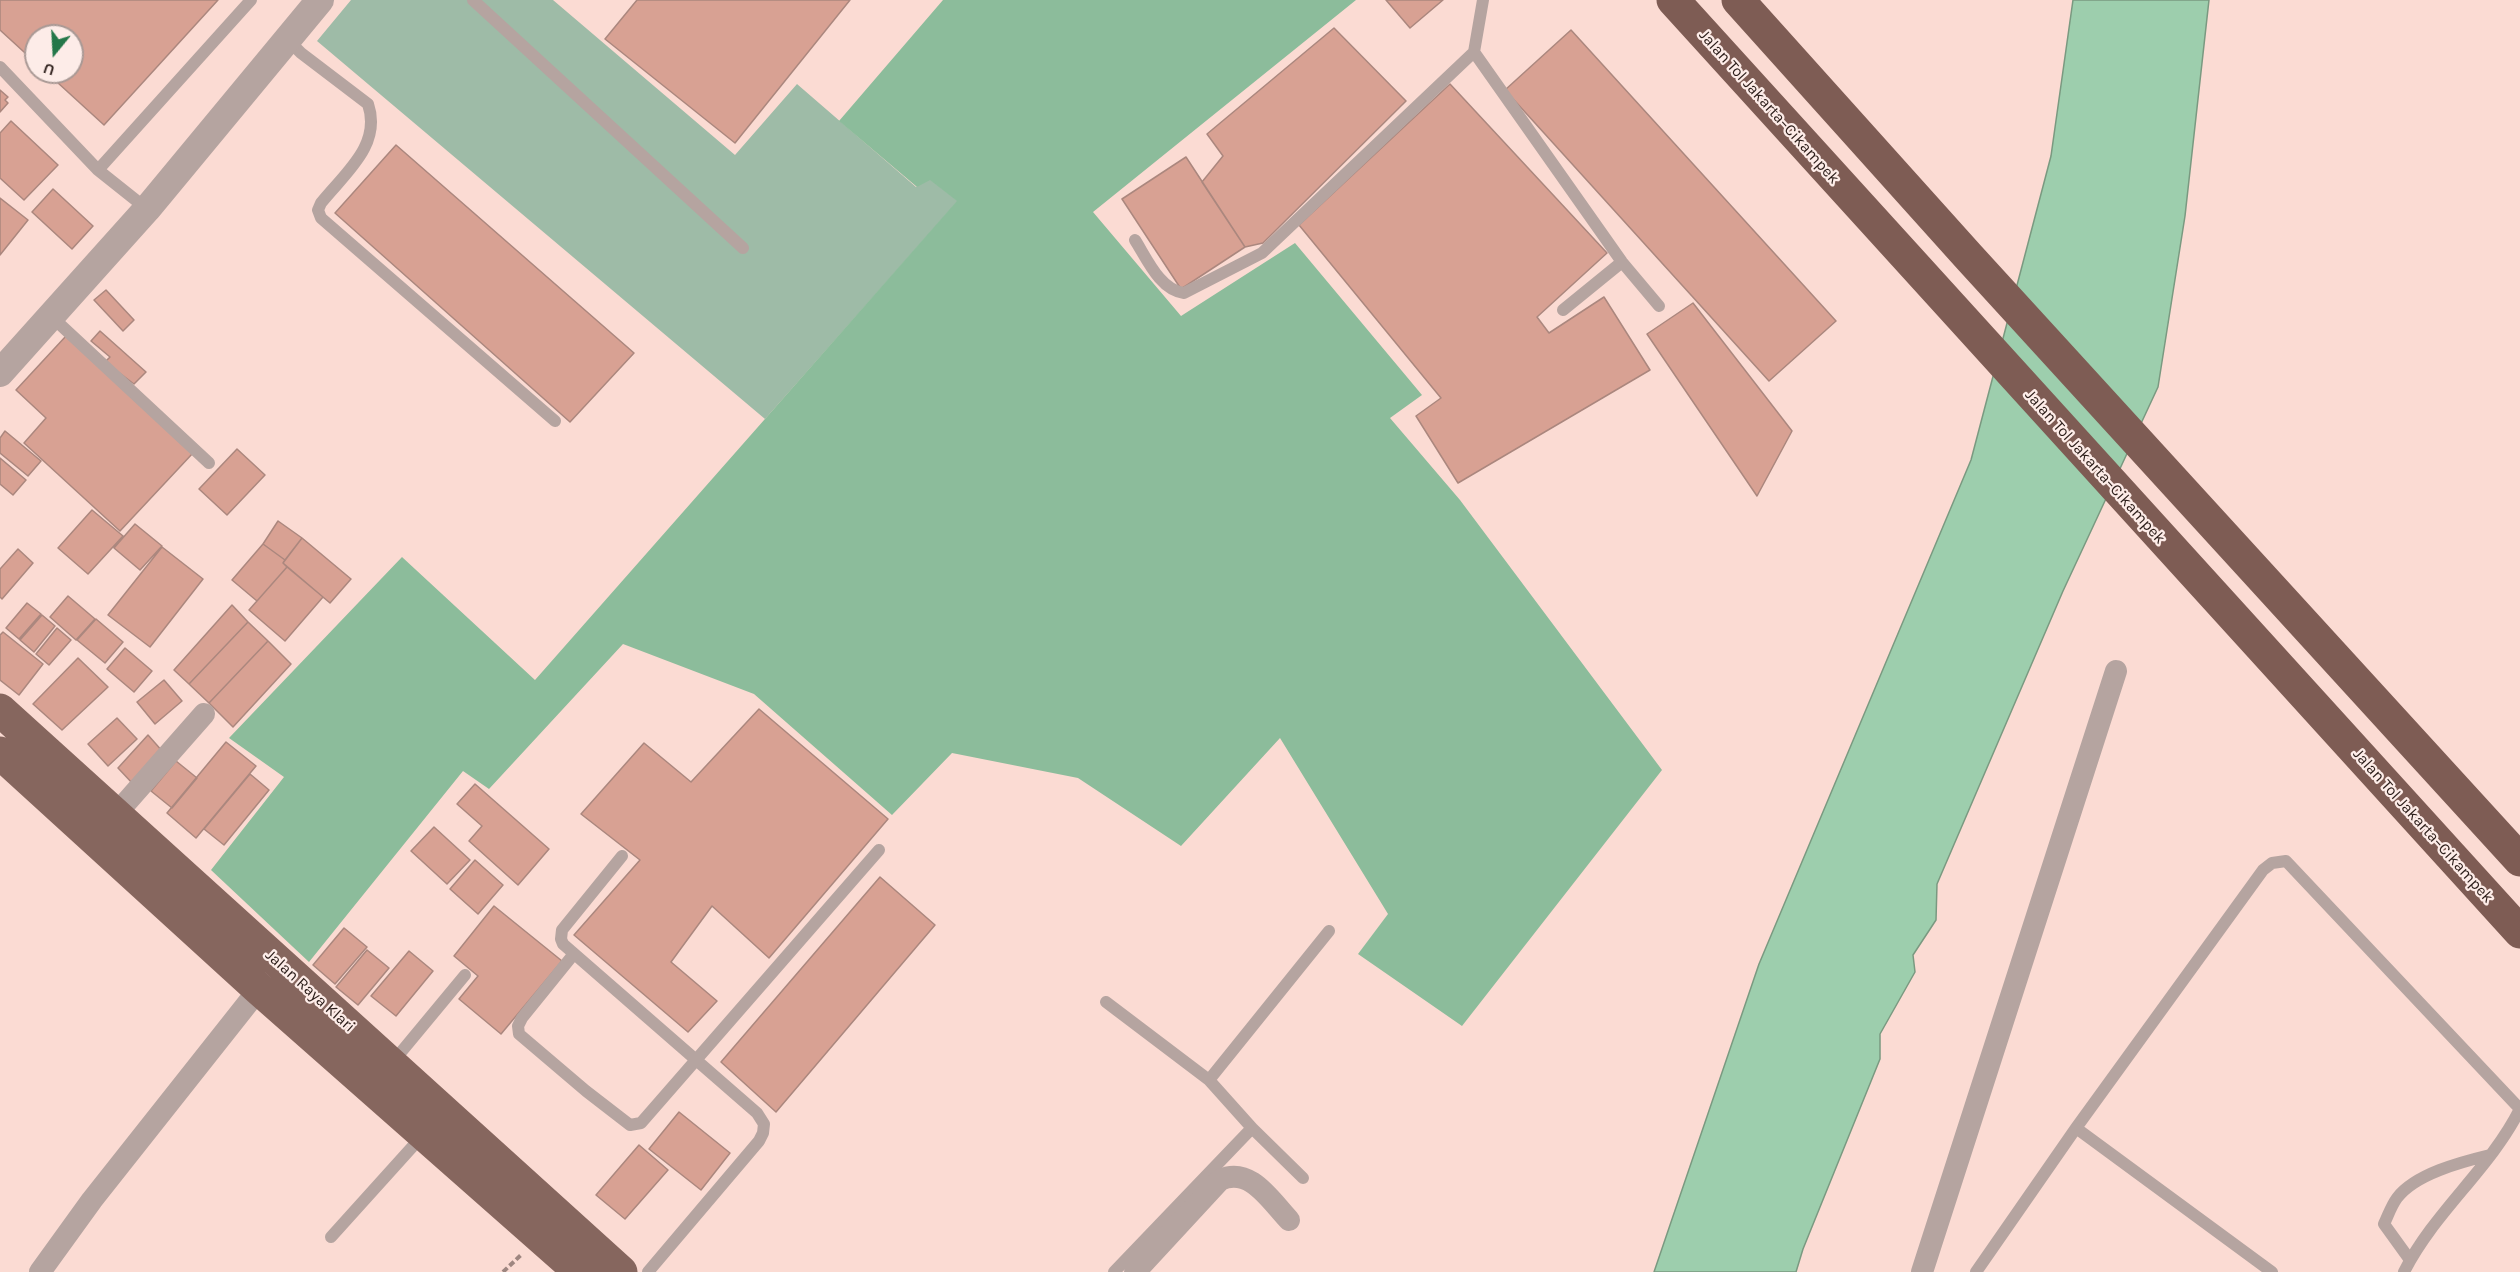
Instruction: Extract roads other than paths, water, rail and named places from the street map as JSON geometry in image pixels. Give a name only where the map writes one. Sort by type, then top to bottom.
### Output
[{"type":"highway","points":[[1667,0],[1704,35]]},
{"type":"highway","name":"Jalan Tol Jakarta–Cikampek","points":[[1673,0],[2520,932]]},
{"type":"highway","points":[[1738,0],[1968,256],[2520,860]]},
{"type":"highway","name":"Jalan Raya Klari","points":[[0,710],[621,1272]]},
{"type":"highway","name":"Jalan Raya Klari","points":[[0,753],[259,989],[580,1272]]},
{"type":"street","points":[[0,373],[147,209],[320,0]]},
{"type":"street","points":[[1922,1272],[2116,671]]},
{"type":"street","points":[[116,814],[204,714]]},
{"type":"street","points":[[40,1272],[92,1200],[259,989]]},
{"type":"street","points":[[1135,1272],[1220,1180],[1231,1175],[1243,1177],[1254,1183],[1288,1220]]},
{"type":"lane","points":[[98,170],[250,0]]},
{"type":"lane","points":[[473,0],[743,248]]},
{"type":"lane","points":[[1135,240],[1165,285],[1173,292],[1184,293],[1262,253],[1474,52],[1483,0]]},
{"type":"lane","points":[[287,39],[301,53],[368,104],[372,116],[373,127],[366,148],[321,203],[318,210],[321,218],[555,421]]},
{"type":"lane","points":[[1474,52],[1622,262],[1659,306]]},
{"type":"lane","points":[[0,67],[98,170],[147,209]]},
{"type":"lane","points":[[1563,310],[1622,262]]},
{"type":"lane","points":[[52,317],[209,463]]},
{"type":"lane","points":[[573,955],[522,1018],[519,1034],[586,1091],[630,1125],[636,1125],[641,1123],[879,850]]},
{"type":"lane","points":[[622,856],[562,930],[563,944],[573,955],[697,1059],[757,1113],[764,1124],[763,1133],[648,1272]]},
{"type":"lane","points":[[1976,1272],[2076,1128],[2263,870],[2272,863],[2286,861],[2520,1109],[2509,1131],[2407,1266],[2384,1224],[2396,1199],[2413,1183],[2463,1162],[2490,1155]]},
{"type":"lane","points":[[1209,1080],[1329,932]]},
{"type":"lane","points":[[391,1064],[465,975]]},
{"type":"lane","points":[[1106,1002],[1209,1080],[1252,1128],[1303,1178]]},
{"type":"lane","points":[[1114,1272],[1252,1128]]},
{"type":"lane","points":[[2076,1128],[2272,1272]]},
{"type":"lane","points":[[331,1237],[425,1133]]}]
